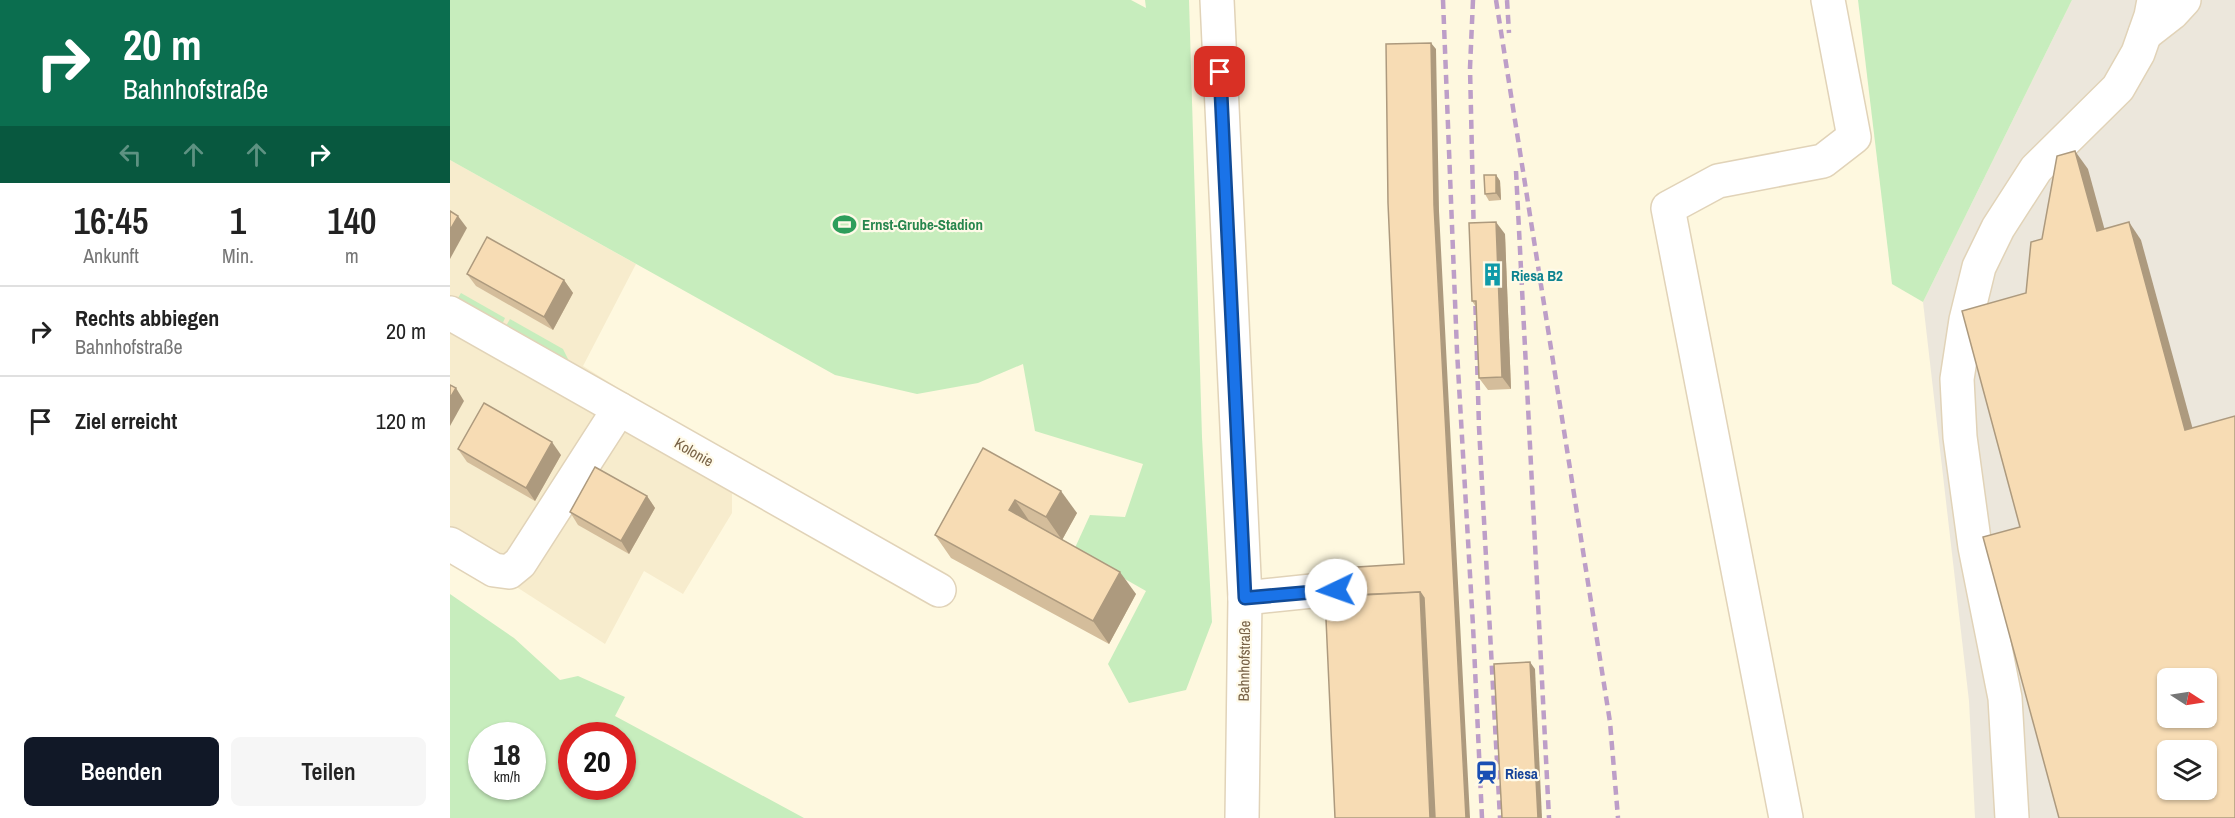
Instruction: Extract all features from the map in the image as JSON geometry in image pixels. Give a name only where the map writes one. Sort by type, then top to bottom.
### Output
[{"type":"street","name":"Bahnhofstraße","points":[[1217,0],[1245,598],[1242,818]]},
{"type":"street","points":[[1786,818],[1668,207],[1718,181],[1823,161],[1854,137],[1828,0]]},
{"type":"street","points":[[2012,818],[2005,698],[1975,547],[1960,437],[1958,379],[1966,320],[1979,267],[2003,220],[2036,169],[2118,88],[2138,53],[2154,0]]},
{"type":"street","points":[[2145,34],[2172,13],[2184,0]]},
{"type":"street","name":"Kolonie","points":[[450,313],[939,590]]},
{"type":"street","points":[[450,544],[494,570],[509,572],[520,563],[619,409]]},
{"type":"street","points":[[1245,598],[1378,587]]},
{"type":"shaded area","points":[[2072,0],[2235,0],[2235,818],[1975,818],[1969,701],[1923,302]]},
{"type":"shaded area","points":[[450,160],[636,264],[583,366],[615,386],[600,412],[732,484],[732,513],[683,594],[644,571],[605,644],[450,544]]},
{"type":"green space","name":"Ernst-Grube-Stadion","points":[[450,0],[1131,0],[1146,8],[1145,0],[1189,0],[1202,437],[1212,622],[1186,690],[1129,703],[1108,664],[1146,591],[1074,550],[1090,515],[1125,517],[1143,464],[1035,431],[1023,364],[978,383],[917,394],[835,375],[450,160]]},
{"type":"green space","points":[[1858,0],[2072,0],[1923,302],[1892,284]]},
{"type":"green space","points":[[461,293],[505,318],[500,329],[455,303]]},
{"type":"green space","points":[[510,319],[563,349],[570,363],[503,331]]},
{"type":"green space","points":[[450,594],[514,638],[560,680],[578,676],[625,697],[615,716],[626,722],[558,722],[558,800],[636,800],[636,727],[804,818],[450,818]]},
{"type":"building","points":[[1431,43],[1434,205],[1466,818],[1435,818],[1424,598],[1420,592],[1329,596],[1326,569],[1404,564],[1388,203],[1386,44]]},
{"type":"building","points":[[2075,151],[2097,231],[2129,222],[2185,430],[2235,416],[2235,818],[2059,818],[1983,537],[2020,527],[1962,311],[2026,293],[2031,242],[2042,239],[2057,156]]},
{"type":"building","points":[[1484,175],[1496,175],[1496,193],[1485,194]]},
{"type":"building","points":[[450,211],[458,216],[450,230]]},
{"type":"building","name":"Riesa B2","points":[[1496,222],[1502,377],[1479,378],[1476,301],[1472,301],[1469,223]]},
{"type":"building","points":[[487,237],[564,280],[544,317],[467,274]]},
{"type":"building","points":[[450,385],[456,388],[450,398]]},
{"type":"building","points":[[484,403],[552,442],[526,488],[458,449]]},
{"type":"building","points":[[983,448],[1061,491],[1046,517],[1015,500],[1009,510],[1120,572],[1093,621],[935,535]]},
{"type":"building","points":[[595,467],[647,496],[621,541],[570,512]]},
{"type":"building","points":[[1420,592],[1430,818],[1335,818],[1325,597]]},
{"type":"building","points":[[1530,662],[1538,818],[1502,818],[1494,664]]},
{"type":"railway","points":[[1443,0],[1457,351],[1482,818]]},
{"type":"railway","points":[[1473,0],[1470,68],[1474,240]]},
{"type":"railway","points":[[1496,0],[1610,722],[1618,818]]},
{"type":"railway","points":[[1507,0],[1509,33]]},
{"type":"railway","points":[[1516,171],[1549,818]]},
{"type":"railway","points":[[1475,291],[1479,427],[1500,818]]},
{"type":"place","name":"Ernst-Grube-Stadion","points":[[844,224]]},
{"type":"place","name":"Riesa B2","points":[[1493,275]]},
{"type":"place","name":"Riesa","points":[[1487,773]]},
{"type":"route","points":[[1220,72],[1245,598],[1336,590]]}]
